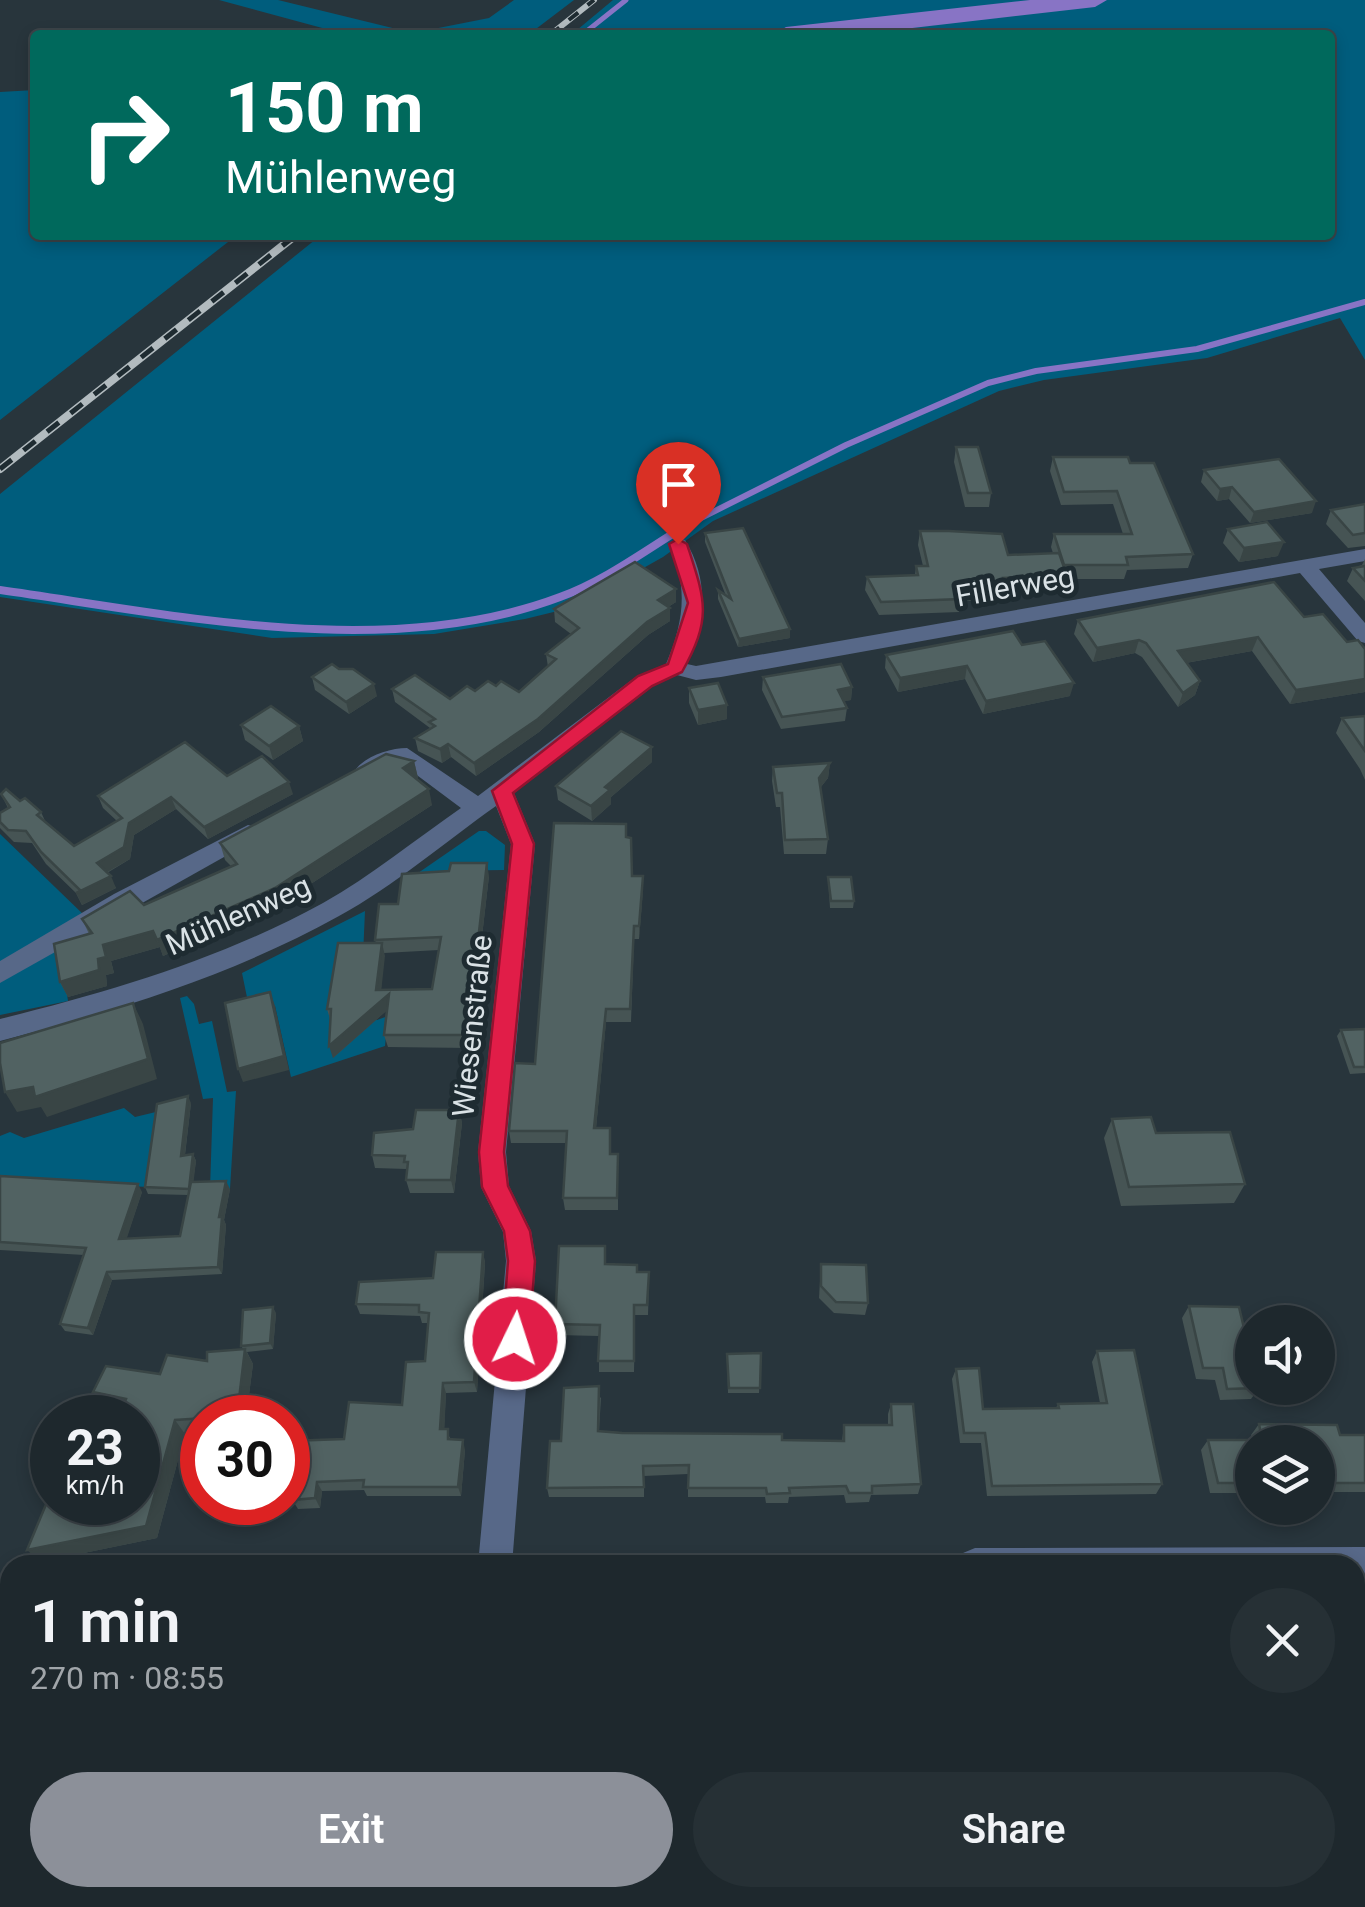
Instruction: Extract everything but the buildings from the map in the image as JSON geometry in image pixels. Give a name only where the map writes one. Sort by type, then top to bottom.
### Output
[{"type":"street","points":[[675,668],[687,642],[697,603],[678,544]]},
{"type":"street","name":"Fillerweg","points":[[675,668],[696,673],[721,670],[1365,555]]},
{"type":"street","points":[[1305,566],[1365,636]]},
{"type":"street","name":"Mühlenweg","points":[[0,1030],[153,987],[296,928],[334,908],[490,799],[645,681],[675,668]]},
{"type":"street","points":[[349,778],[384,760],[407,756],[490,799]]},
{"type":"street","name":"Wiesenstraße","points":[[490,799],[523,844],[492,1152],[495,1187],[517,1231],[521,1261],[496,1555]]},
{"type":"street","name":"Mühlenweg","points":[[0,973],[123,900],[262,825]]},
{"type":"shaded area","points":[[219,0],[278,0],[401,30],[330,30]]},
{"type":"shaded area","points":[[514,0],[574,0],[535,30],[428,30],[489,18]]},
{"type":"shaded area","points":[[613,0],[1365,0],[1365,360],[1340,318],[1207,358],[1044,380],[999,391],[713,521],[663,557],[574,607],[525,619],[434,634],[272,638],[0,597],[0,494],[315,240],[1335,240],[1335,30],[577,30]]},
{"type":"shaded area","points":[[30,90],[30,240],[231,240],[0,420],[0,92]]},
{"type":"shaded area","points":[[479,831],[486,831],[505,845],[504,870],[437,871],[435,880],[405,882]]},
{"type":"shaded area","points":[[0,834],[85,916],[0,966]]},
{"type":"shaded area","points":[[365,911],[363,956],[333,1022],[388,1016],[385,1046],[291,1077],[275,1006],[250,1012],[242,973]]},
{"type":"shaded area","points":[[55,949],[62,960],[68,1001],[0,1015],[0,982]]},
{"type":"shaded area","points":[[187,996],[194,1004],[199,1024],[212,1021],[227,1092],[236,1091],[230,1189],[210,1189],[213,1098],[203,1099],[180,998]]},
{"type":"shaded area","points":[[124,1108],[135,1117],[160,1111],[149,1187],[58,1183],[0,1175],[0,1136],[10,1132],[24,1138]]},
{"type":"waterway","points":[[588,30],[626,0]]},
{"type":"waterway","points":[[830,30],[1095,0]]},
{"type":"waterway","points":[[695,521],[846,445],[988,383],[1036,371],[1197,349],[1365,302]]},
{"type":"waterway","points":[[0,590],[282,627],[425,627],[494,616],[578,590],[699,518]]},
{"type":"railway","points":[[556,30],[594,0]]},
{"type":"railway","points":[[0,469],[290,240]]},
{"type":"route","points":[[515,1339],[521,1261],[517,1231],[495,1187],[492,1152],[523,844],[502,791],[645,681],[675,668],[687,642],[697,603],[678,544]]}]
